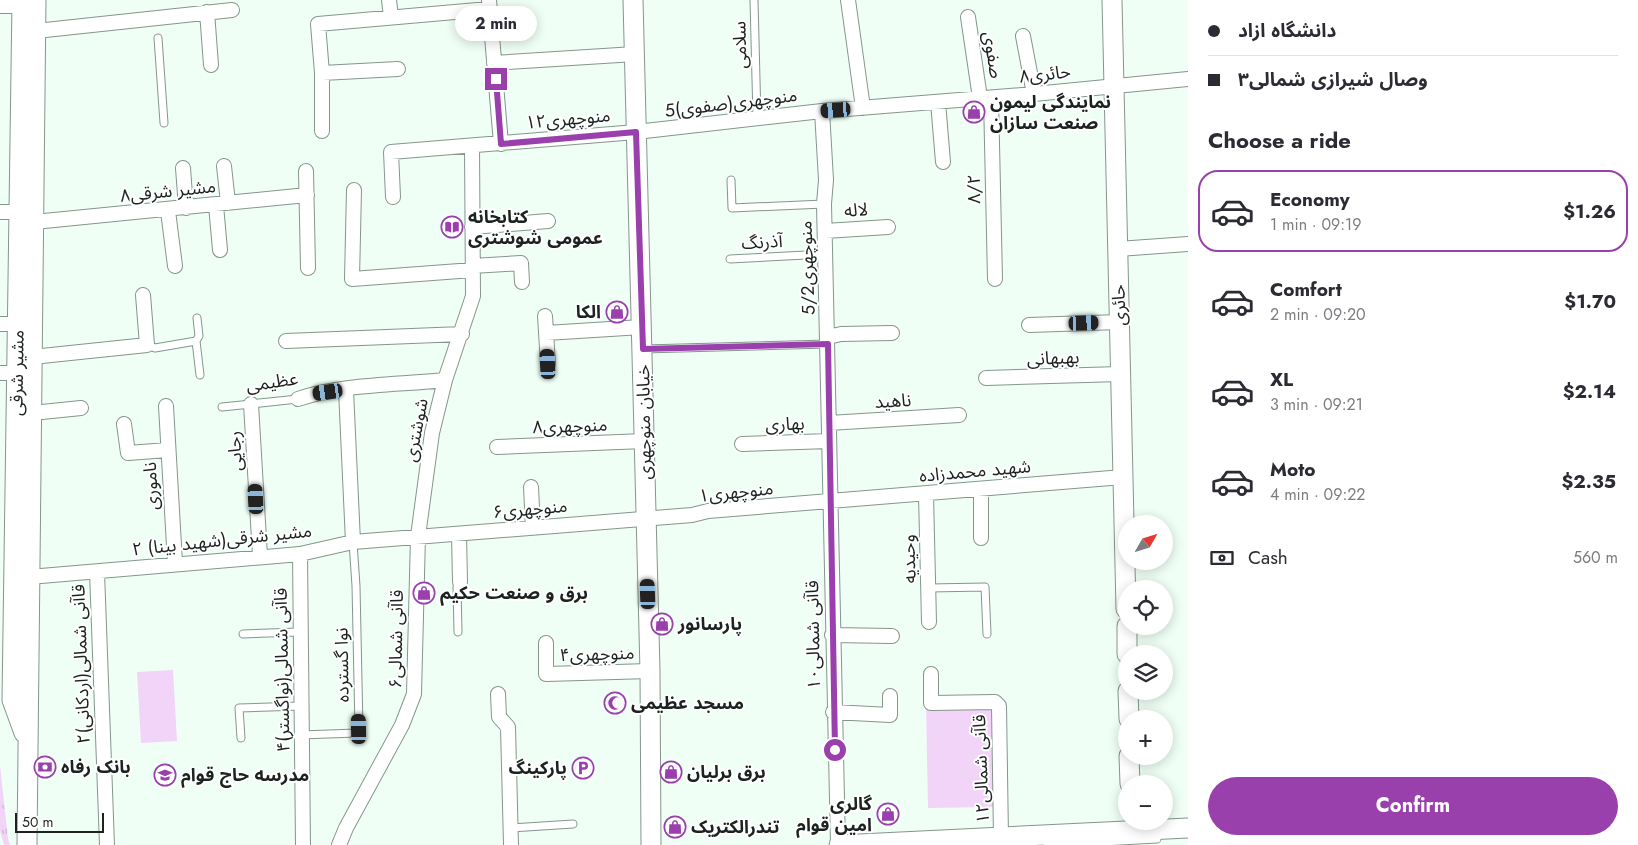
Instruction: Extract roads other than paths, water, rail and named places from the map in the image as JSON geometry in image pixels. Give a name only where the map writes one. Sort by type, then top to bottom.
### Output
[{"type":"main road","name":"خیابان منوچهری","points":[[633,0],[650,671],[651,845]]},
{"type":"main road","name":"حائری","points":[[1112,0],[1125,580]]},
{"type":"main road","name":"مشیر شرقی","points":[[28,743],[6,684],[21,635],[29,577],[16,416],[8,373],[9,324],[29,15]]},
{"type":"main road","name":"مشیر شرقی","points":[[17,215],[32,357],[16,416],[21,635],[28,743],[27,845]]},
{"type":"main road","points":[[838,845],[1001,838],[1055,842],[1188,828]]},
{"type":"street","points":[[389,0],[391,17]]},
{"type":"street","points":[[848,0],[863,108]]},
{"type":"street","points":[[322,130],[322,73],[318,24],[391,17],[489,4],[501,144]]},
{"type":"street","points":[[0,6],[29,15],[157,22],[208,12],[232,10]]},
{"type":"street","points":[[208,12],[211,65]]},
{"type":"street","name":"صفوی","points":[[968,17],[986,98]]},
{"type":"street","points":[[1023,36],[1034,94]]},
{"type":"street","points":[[494,63],[635,54]]},
{"type":"street","points":[[322,73],[398,69]]},
{"type":"street","name":"حائری۸","points":[[986,98],[1188,80]]},
{"type":"street","name":"5منوچهری(صفوی)","points":[[636,132],[822,111],[986,98]]},
{"type":"street","name":"۸/۲","points":[[986,98],[995,279]]},
{"type":"street","points":[[938,102],[943,162]]},
{"type":"street","name":"5/2منوچهری","points":[[822,111],[826,180],[824,204],[829,423]]},
{"type":"street","name":"منوچهری۱۲","points":[[393,197],[391,152],[636,132]]},
{"type":"street","name":"شوشتری","points":[[418,536],[432,433],[445,380],[462,334],[473,296],[472,146]]},
{"type":"street","points":[[220,250],[224,166]]},
{"type":"street","points":[[183,168],[186,208]]},
{"type":"street","points":[[306,171],[308,268]]},
{"type":"street","points":[[354,190],[352,279],[521,264],[522,282]]},
{"type":"street","name":"مشیر شرقی۸","points":[[17,215],[168,210],[307,195]]},
{"type":"street","points":[[168,210],[175,266]]},
{"type":"street","points":[[472,227],[548,221]]},
{"type":"street","name":"لاله","points":[[825,231],[888,227]]},
{"type":"street","points":[[1118,249],[1188,244]]},
{"type":"street","points":[[32,357],[147,345],[143,295]]},
{"type":"street","points":[[545,316],[548,364]]},
{"type":"street","points":[[1029,325],[1120,322]]},
{"type":"street","points":[[546,334],[642,327]]},
{"type":"street","points":[[828,340],[841,334],[892,333]]},
{"type":"street","points":[[286,341],[462,334]]},
{"type":"street","name":"بهبهانی","points":[[986,378],[1121,374]]},
{"type":"street","name":"عظیمی","points":[[298,399],[311,395],[346,390],[445,380]]},
{"type":"street","points":[[346,390],[353,542]]},
{"type":"street","name":"رجایی","points":[[251,404],[260,556]]},
{"type":"street","name":"ناموری","points":[[166,406],[175,563]]},
{"type":"street","points":[[16,416],[81,408]]},
{"type":"street","name":"ناهید","points":[[829,423],[960,416]]},
{"type":"street","name":"قاآنی شمالی۱۰","points":[[829,423],[833,712],[838,845]]},
{"type":"street","points":[[124,424],[128,453],[168,450]]},
{"type":"street","name":"منوچهری۸","points":[[498,447],[644,441]]},
{"type":"street","name":"بهاری","points":[[742,444],[829,442]]},
{"type":"street","name":"شهید محمدزاده","points":[[830,501],[1123,477]]},
{"type":"street","points":[[531,487],[533,528]]},
{"type":"street","points":[[981,489],[981,538]]},
{"type":"street","name":"وحیدیه","points":[[926,494],[929,622]]},
{"type":"street","name":"منوچهری۱","points":[[646,518],[830,501]]},
{"type":"street","name":"منوچهری۶","points":[[418,536],[646,518]]},
{"type":"street","points":[[459,534],[460,582]]},
{"type":"street","name":"۲ مشیر شرقی(شهید بینا)","points":[[29,577],[97,572],[175,563],[300,554],[353,542],[418,536]]},
{"type":"street","name":"قاآنی شمالی۶","points":[[339,845],[346,828],[402,725],[414,694],[418,536]]},
{"type":"street","name":"۴قاآنی شمالی(نواگستر)","points":[[300,554],[303,845]]},
{"type":"street","name":"۲قاآنی شمالی(اردکانی)","points":[[97,572],[107,845]]},
{"type":"street","points":[[832,635],[892,636]]},
{"type":"street","name":"منوچهری۴","points":[[546,643],[546,674],[650,671]]},
{"type":"street","name":"قاآنی شمالی۱۲","points":[[931,674],[931,703],[995,702],[999,706],[1001,838]]},
{"type":"street","points":[[498,694],[499,717],[508,727],[511,845]]},
{"type":"street","points":[[833,712],[890,714],[890,696]]},
{"type":"lane","name":"سلامی","points":[[754,0],[758,119]]},
{"type":"lane","points":[[158,38],[164,123]]},
{"type":"lane","points":[[731,180],[732,208],[824,204]]},
{"type":"lane","name":"آذرنگ","points":[[730,259],[826,254]]},
{"type":"lane","points":[[197,318],[199,336],[196,341],[200,375]]},
{"type":"lane","points":[[643,349],[828,340]]},
{"type":"lane","points":[[147,345],[155,348],[196,341]]},
{"type":"lane","name":"عظیمی","points":[[222,406],[298,399]]},
{"type":"lane","name":"نوا گسترده","points":[[301,735],[356,733],[359,729],[356,586],[353,542]]},
{"type":"lane","points":[[458,632],[457,587],[460,582]]},
{"type":"lane","points":[[928,588],[985,587],[987,634]]},
{"type":"lane","points":[[243,634],[300,632]]},
{"type":"lane","points":[[241,738],[239,708],[301,706]]},
{"type":"lane","points":[[511,828],[573,824]]},
{"type":"lane","points":[[1139,834],[1163,838]]},
{"type":"place","name":"نمایندگی لیمون صنعت سازان","points":[[974,112]]},
{"type":"place","name":"کتابخانه عمومی شوشتری","points":[[452,227]]},
{"type":"place","name":"الکا","points":[[617,312]]},
{"type":"place","name":"برق و صنعت حکیم","points":[[424,593]]},
{"type":"place","name":"پارسانور","points":[[662,624]]},
{"type":"place","name":"مسجد عظیمی","points":[[615,703]]},
{"type":"place","name":"بانک رفاه","points":[[45,767]]},
{"type":"place","name":"پارکینگ","points":[[583,768]]},
{"type":"place","name":"برق برلیان","points":[[671,772]]},
{"type":"place","name":"مدرسه حاج قوام","points":[[165,775]]},
{"type":"place","name":"گالری امین قوام","points":[[888,814]]},
{"type":"place","name":"تندرالکتریک","points":[[675,827]]}]
